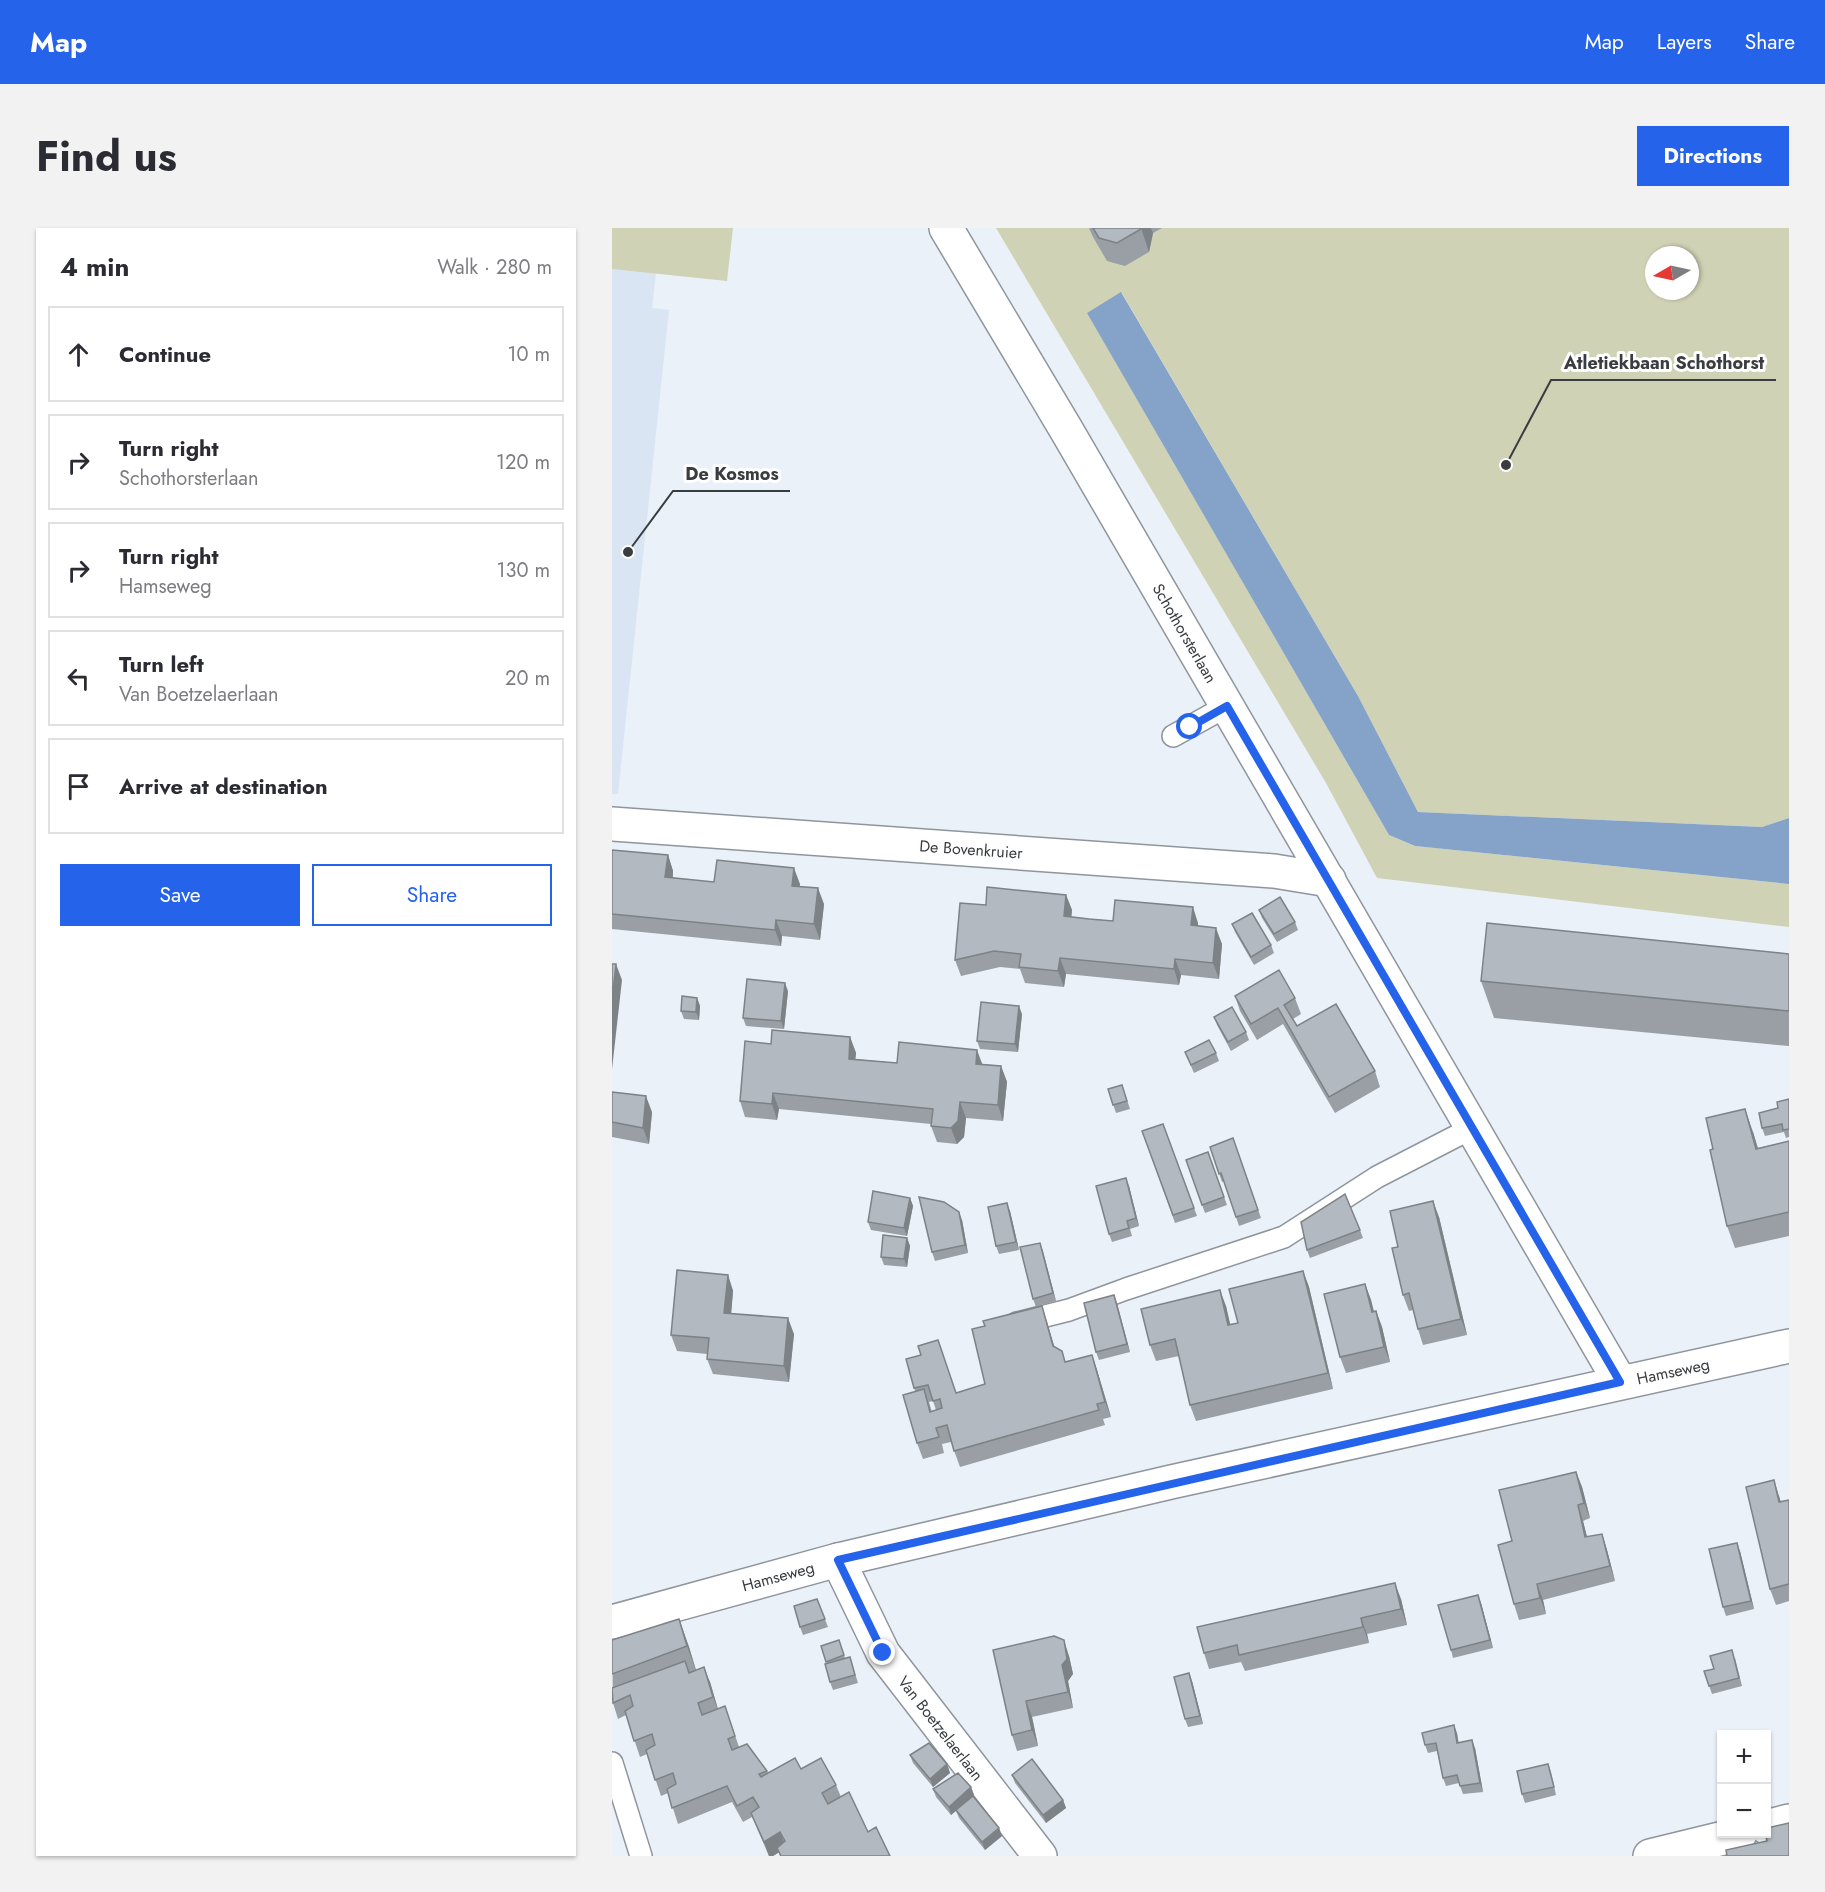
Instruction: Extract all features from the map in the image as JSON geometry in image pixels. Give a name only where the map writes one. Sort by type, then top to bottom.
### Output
[{"type":"street","name":"Schothorsterlaan","points":[[946,228],[1329,879],[1620,1382]]},
{"type":"street","name":"De Bovenkruier","points":[[612,824],[1274,871],[1329,879]]},
{"type":"street","name":"Hamseweg","points":[[612,1622],[838,1560],[1620,1382],[1789,1346]]},
{"type":"street","name":"Van Boetzelaerlaan","points":[[838,1560],[883,1653],[1040,1856]]},
{"type":"street","points":[[1771,1826],[1789,1821]]},
{"type":"street","points":[[1650,1856],[1720,1838]]},
{"type":"lane","points":[[1173,736],[1227,706]]},
{"type":"lane","points":[[1005,1325],[1069,1310],[1126,1288],[1284,1237],[1377,1177],[1472,1128]]},
{"type":"lane","points":[[612,1763],[641,1856]]},
{"type":"shaded area","points":[[612,269],[656,273],[652,308],[669,310],[618,794],[612,794]]},
{"type":"green space","points":[[612,228],[733,228],[727,281],[612,269]]},
{"type":"green space","points":[[996,228],[1789,228],[1789,818],[1762,827],[1418,812],[1358,696],[1122,293],[1088,313],[1389,835],[1415,846],[1789,884],[1789,927],[1377,878],[1326,783]]},
{"type":"water","points":[[1121,292],[1358,696],[1418,812],[1762,827],[1789,818],[1789,884],[1415,846],[1389,835],[1087,313]]},
{"type":"building","points":[[1093,228],[1141,229],[1117,243],[1099,238]]},
{"type":"building","points":[[612,850],[668,855],[665,877],[714,882],[717,860],[794,868],[792,886],[818,888],[814,924],[776,920],[775,930],[612,914]]},
{"type":"building","points":[[987,887],[1066,895],[1064,916],[1089,919],[1113,921],[1115,900],[1193,907],[1191,925],[1216,928],[1213,963],[1175,959],[1174,969],[1060,958],[1058,971],[1019,967],[1021,954],[994,951],[955,960],[960,903],[986,905]]},
{"type":"building","points":[[1280,897],[1295,922],[1274,934],[1259,910]]},
{"type":"building","points":[[1252,913],[1271,945],[1251,957],[1232,924]]},
{"type":"building","points":[[1487,923],[1789,954],[1789,1011],[1481,981]]},
{"type":"building","points":[[612,964],[616,964],[612,1000]]},
{"type":"building","points":[[1279,970],[1295,998],[1284,1005],[1297,1026],[1336,1004],[1375,1071],[1329,1097],[1278,1008],[1251,1024],[1235,996]]},
{"type":"building","points":[[747,979],[785,983],[781,1021],[743,1018]]},
{"type":"building","points":[[682,996],[697,998],[696,1012],[681,1011]]},
{"type":"building","points":[[981,1002],[1019,1006],[1015,1044],[977,1041]]},
{"type":"building","points":[[1232,1007],[1246,1032],[1228,1042],[1214,1017]]},
{"type":"building","points":[[772,1030],[850,1037],[849,1059],[897,1063],[899,1042],[977,1050],[976,1064],[1001,1066],[998,1105],[960,1102],[958,1121],[951,1128],[931,1126],[933,1109],[773,1093],[772,1104],[740,1101],[745,1041],[771,1044]]},
{"type":"building","points":[[1209,1040],[1216,1053],[1191,1065],[1185,1052]]},
{"type":"building","points":[[1122,1085],[1127,1101],[1113,1105],[1108,1089]]},
{"type":"building","points":[[612,1092],[646,1096],[643,1128],[612,1122]]},
{"type":"building","points":[[1789,1099],[1789,1129],[1783,1130],[1782,1124],[1762,1128],[1759,1113],[1778,1108],[1777,1102]]},
{"type":"building","points":[[1745,1109],[1756,1149],[1789,1141],[1789,1212],[1727,1226],[1710,1150],[1713,1149],[1706,1118]]},
{"type":"building","points":[[1163,1124],[1194,1208],[1173,1215],[1142,1131]]},
{"type":"building","points":[[1233,1138],[1258,1210],[1236,1217],[1210,1147]]},
{"type":"building","points":[[1208,1152],[1224,1197],[1202,1205],[1186,1160]]},
{"type":"building","points":[[1126,1178],[1136,1218],[1127,1221],[1129,1228],[1109,1234],[1096,1186]]},
{"type":"building","points":[[873,1191],[910,1198],[904,1228],[868,1222]]},
{"type":"building","points":[[1345,1194],[1360,1230],[1307,1250],[1301,1222]]},
{"type":"building","points":[[919,1197],[944,1202],[959,1212],[965,1245],[932,1252]]},
{"type":"building","points":[[1433,1201],[1461,1319],[1418,1329],[1409,1293],[1403,1295],[1392,1248],[1398,1247],[1390,1211]]},
{"type":"building","points":[[1007,1203],[1016,1242],[996,1246],[988,1207]]},
{"type":"building","points":[[883,1235],[907,1238],[904,1259],[881,1257]]},
{"type":"building","points":[[1040,1243],[1053,1293],[1033,1299],[1020,1247]]},
{"type":"building","points":[[677,1270],[728,1275],[724,1313],[788,1318],[784,1366],[707,1359],[709,1338],[671,1335]]},
{"type":"building","points":[[1303,1271],[1328,1373],[1190,1405],[1175,1339],[1150,1345],[1141,1309],[1220,1290],[1228,1325],[1238,1323],[1229,1289]]},
{"type":"building","points":[[1365,1284],[1372,1312],[1376,1311],[1384,1347],[1340,1357],[1324,1294]]},
{"type":"building","points":[[1114,1295],[1127,1344],[1096,1352],[1084,1303]]},
{"type":"building","points":[[1042,1306],[1053,1346],[1062,1351],[1065,1362],[1092,1355],[1105,1402],[1097,1404],[1099,1410],[954,1451],[947,1425],[936,1428],[939,1437],[917,1443],[903,1395],[924,1389],[930,1412],[942,1408],[940,1399],[933,1401],[928,1385],[914,1388],[906,1359],[921,1355],[918,1346],[938,1340],[956,1393],[985,1384],[972,1329],[985,1326],[983,1321]]},
{"type":"building","points":[[1576,1472],[1584,1503],[1578,1505],[1585,1537],[1602,1534],[1610,1566],[1537,1584],[1540,1598],[1514,1604],[1498,1545],[1512,1541],[1499,1490]]},
{"type":"building","points":[[1774,1480],[1779,1502],[1789,1500],[1789,1584],[1770,1589],[1746,1487]]},
{"type":"building","points":[[1737,1543],[1751,1601],[1723,1607],[1709,1549]]},
{"type":"building","points":[[1395,1583],[1401,1609],[1361,1618],[1363,1627],[1239,1655],[1237,1645],[1204,1653],[1197,1627]]},
{"type":"building","points":[[1478,1595],[1490,1640],[1451,1650],[1438,1605]]},
{"type":"building","points":[[817,1599],[825,1619],[800,1627],[794,1606]]},
{"type":"building","points":[[679,1619],[687,1646],[612,1674],[612,1640]]},
{"type":"building","points":[[1054,1636],[1064,1640],[1067,1659],[1062,1665],[1068,1692],[1026,1701],[1032,1730],[1012,1735],[993,1650]]},
{"type":"building","points":[[839,1640],[844,1655],[826,1662],[821,1646]]},
{"type":"building","points":[[1732,1650],[1739,1678],[1709,1686],[1704,1671],[1714,1669],[1710,1656]]},
{"type":"building","points":[[850,1657],[855,1675],[830,1682],[825,1664]]},
{"type":"building","points":[[685,1661],[689,1673],[704,1667],[713,1697],[698,1703],[702,1715],[725,1706],[735,1736],[728,1739],[732,1750],[747,1744],[767,1771],[759,1774],[761,1777],[795,1758],[801,1769],[821,1758],[836,1785],[822,1793],[828,1804],[849,1792],[868,1832],[876,1827],[890,1856],[781,1856],[777,1848],[785,1841],[780,1832],[764,1842],[751,1813],[759,1807],[753,1797],[737,1806],[727,1786],[672,1808],[667,1789],[676,1784],[673,1773],[655,1780],[646,1750],[655,1745],[652,1734],[634,1741],[625,1711],[633,1706],[630,1695],[613,1703],[612,1688]]},
{"type":"building","points":[[1189,1673],[1200,1716],[1185,1719],[1174,1677]]},
{"type":"building","points":[[1454,1725],[1457,1743],[1472,1740],[1480,1783],[1460,1786],[1457,1775],[1443,1778],[1436,1743],[1425,1745],[1422,1733]]},
{"type":"building","points":[[929,1743],[947,1764],[930,1779],[910,1755]]},
{"type":"building","points":[[1032,1759],[1063,1800],[1043,1815],[1012,1775]]},
{"type":"building","points":[[1548,1764],[1554,1787],[1522,1794],[1517,1771]]},
{"type":"building","points":[[958,1773],[971,1787],[949,1807],[933,1789]]},
{"type":"building","points":[[973,1796],[999,1828],[982,1842],[956,1810]]},
{"type":"building","points":[[1789,1823],[1789,1856],[1727,1856],[1726,1850],[1767,1841],[1766,1838],[1771,1838],[1771,1827]]},
{"type":"place","name":"Atletiekbaan Schothorst","points":[[1506,465]]},
{"type":"place","name":"De Kosmos","points":[[628,552]]},
{"type":"route","points":[[883,1653],[838,1560],[1171,1482],[1620,1382],[1227,706],[1190,727]]}]
